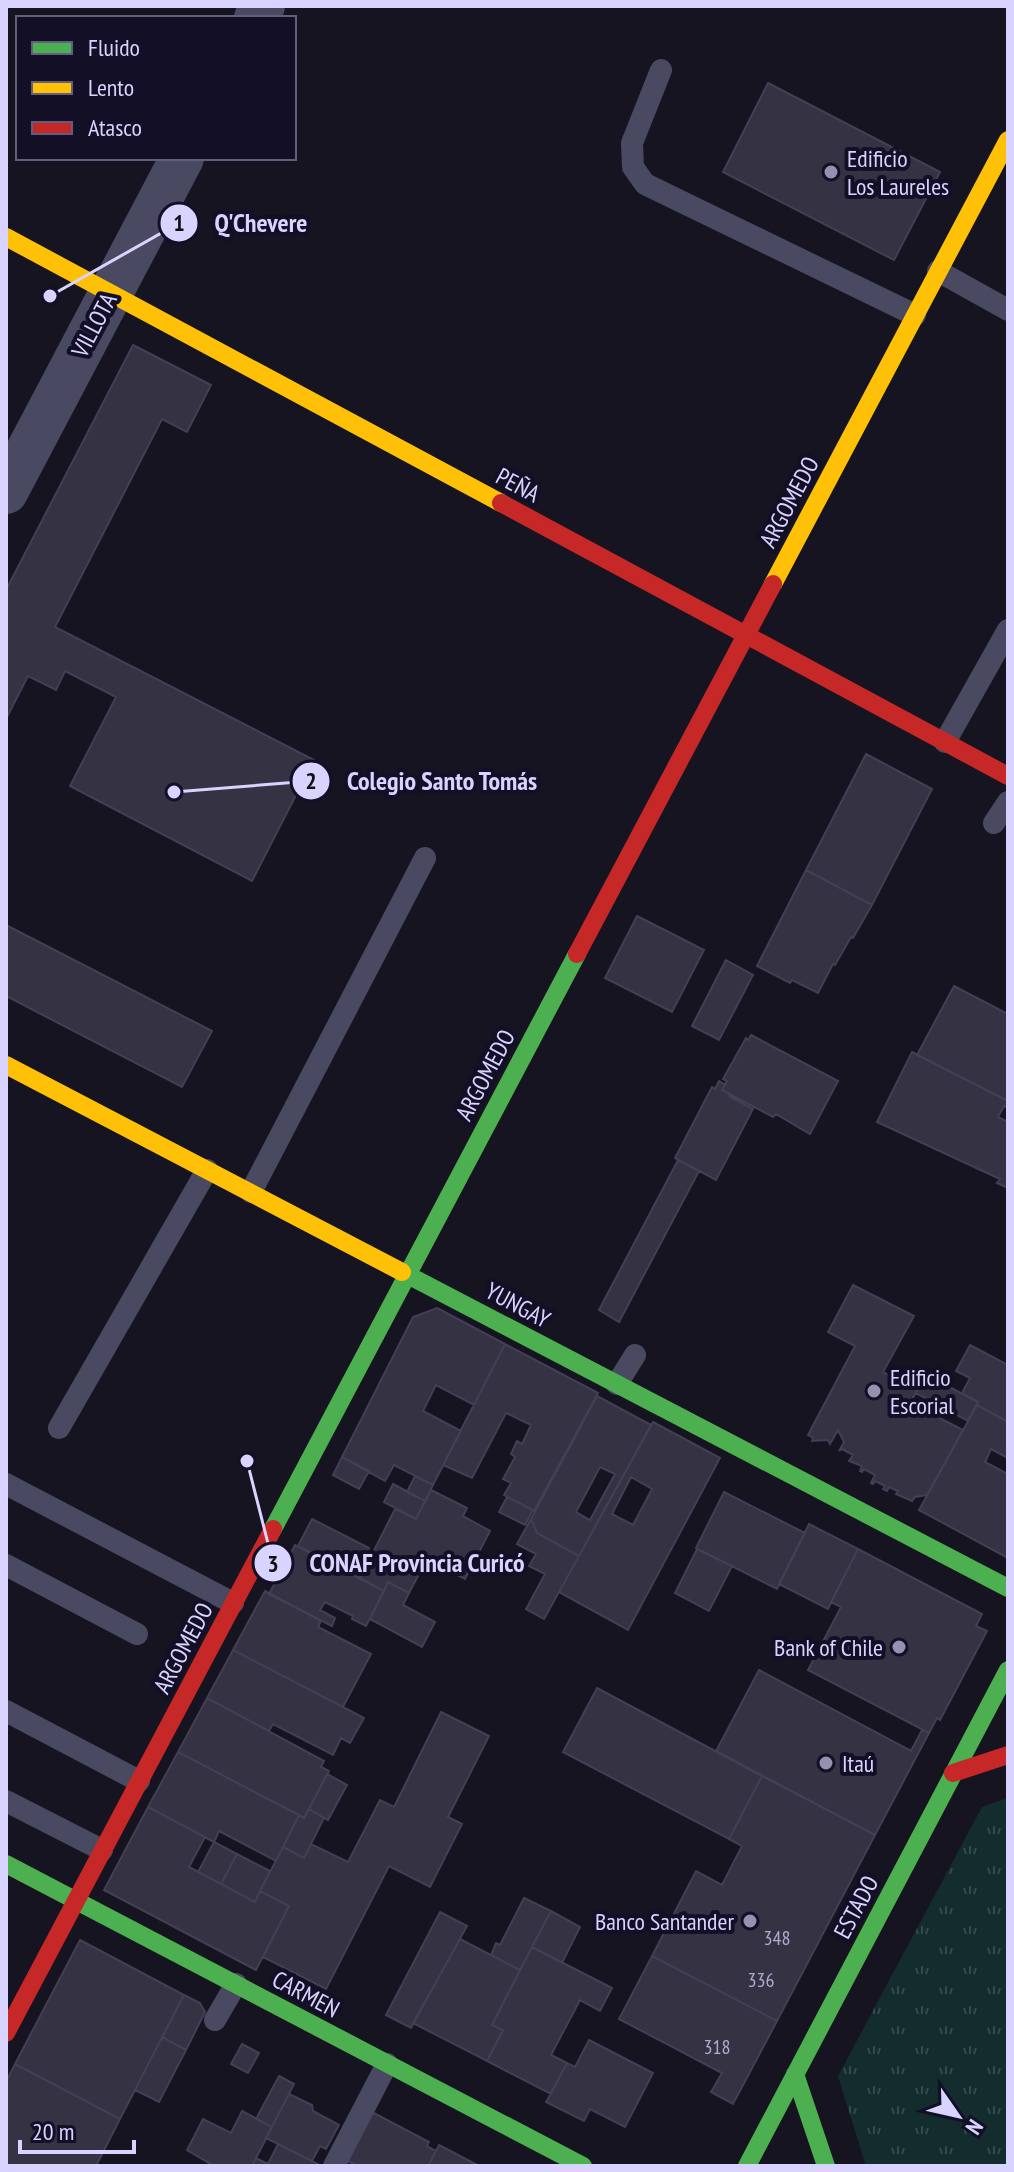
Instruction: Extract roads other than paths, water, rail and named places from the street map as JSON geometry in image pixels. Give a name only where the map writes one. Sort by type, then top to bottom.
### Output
[{"type":"street","name":"ARGOMEDO","points":[[6,2033],[1008,140]]},
{"type":"street","name":"VILLOTA","points":[[6,492],[181,160]]},
{"type":"street","name":"PEÑA","points":[[6,237],[1008,776]]},
{"type":"street","name":"YUNGAY","points":[[6,1065],[1008,1588]]},
{"type":"street","name":"ESTADO","points":[[747,2166],[1008,1670]]},
{"type":"street","points":[[953,1773],[1008,1755]]},
{"type":"street","name":"CARMEN","points":[[6,1864],[583,2166]]},
{"type":"street","points":[[795,2074],[826,2166]]},
{"type":"lane","points":[[661,70],[632,143],[633,167],[645,184],[915,315]]},
{"type":"lane","points":[[938,271],[1008,310]]},
{"type":"lane","points":[[945,742],[1008,630]]},
{"type":"lane","points":[[994,823],[1008,802]]},
{"type":"lane","points":[[251,1192],[425,858]]},
{"type":"lane","points":[[59,1428],[207,1170]]},
{"type":"lane","points":[[617,1384],[635,1355]]},
{"type":"lane","points":[[6,1484],[233,1603]]},
{"type":"lane","points":[[6,1565],[137,1634]]},
{"type":"lane","points":[[6,1711],[139,1781]]},
{"type":"lane","points":[[6,1801],[102,1850]]},
{"type":"lane","points":[[215,2020],[236,1984]]},
{"type":"lane","points":[[334,2166],[387,2064]]},
{"type":"place","name":"Edificio Los Laureles","points":[[831,172]]},
{"type":"place","name":"Q'Chevere","points":[[50,296]]},
{"type":"place","name":"Colegio Santo Tomás","points":[[174,792]]},
{"type":"place","name":"Edificio Escorial","points":[[874,1391]]},
{"type":"place","name":"CONAF Provincia Curicó","points":[[247,1461]]},
{"type":"place","name":"Bank of Chile","points":[[899,1647]]},
{"type":"place","name":"Itaú","points":[[826,1763]]},
{"type":"place","name":"Banco Santander","points":[[750,1921]]}]
